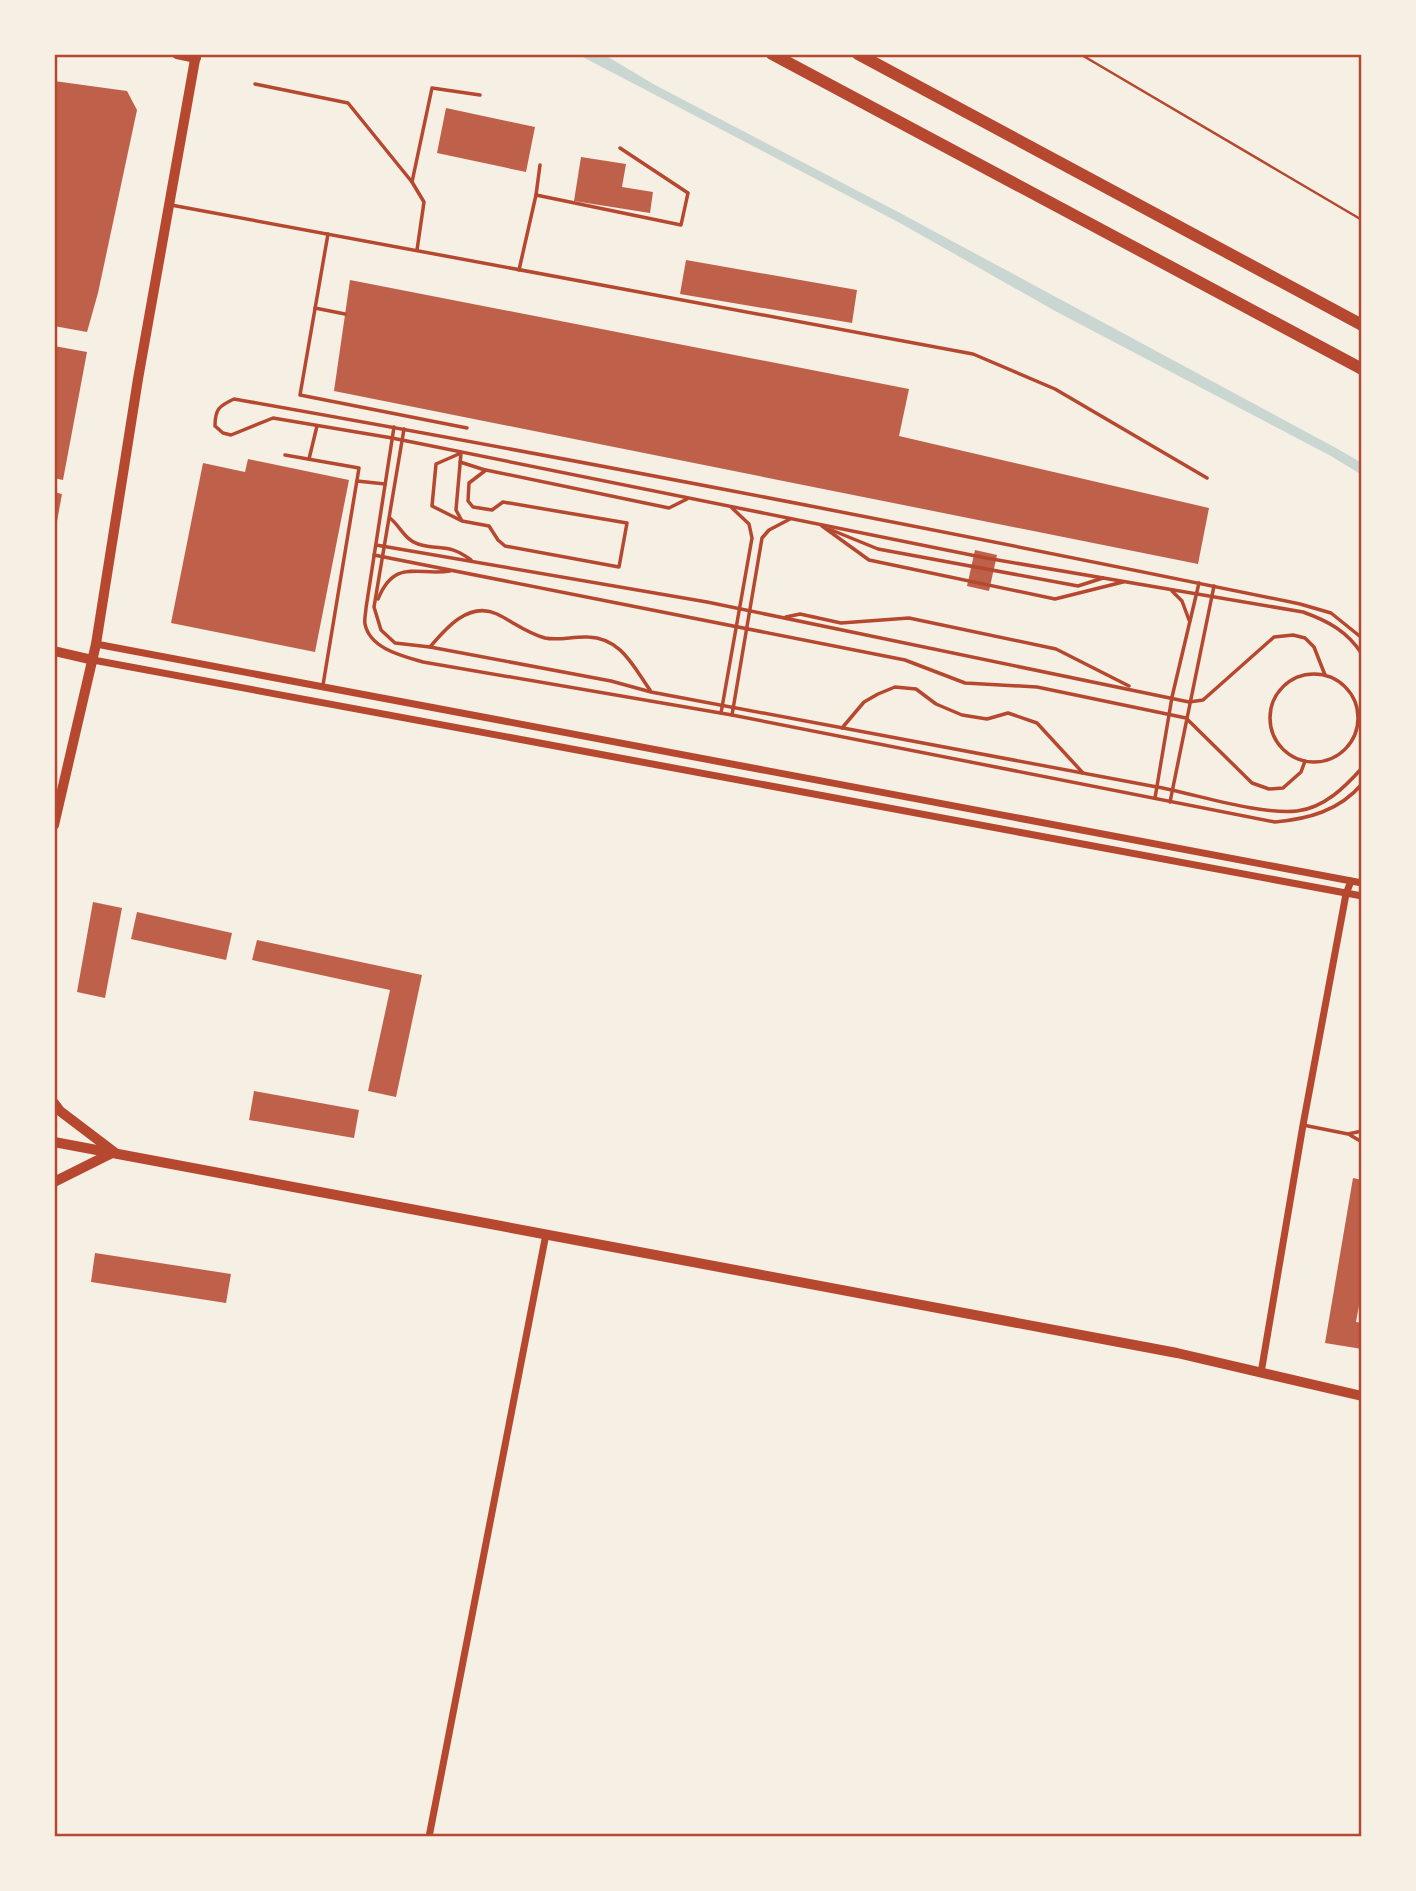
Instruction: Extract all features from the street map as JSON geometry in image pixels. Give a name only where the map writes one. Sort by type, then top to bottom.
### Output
[{"type":"main road","points":[[54,825],[96,644],[138,379],[196,56],[177,54]]},
{"type":"main road","points":[[772,54],[1362,369]]},
{"type":"main road","points":[[858,54],[1362,325]]},
{"type":"main road","points":[[54,1103],[60,1111],[114,1152],[54,1182]]},
{"type":"street","points":[[96,644],[1362,883]]},
{"type":"street","points":[[54,651],[1362,897]]},
{"type":"street","points":[[1261,1373],[1303,1125],[1346,894],[1351,881]]},
{"type":"street","points":[[54,1142],[1177,1353],[1362,1396]]},
{"type":"street","points":[[429,1837],[546,1234]]},
{"type":"lane","points":[[255,84],[348,103],[412,182],[424,202],[418,250]]},
{"type":"lane","points":[[412,182],[432,88],[480,95]]},
{"type":"lane","points":[[536,195],[681,225],[688,193],[620,148]]},
{"type":"lane","points":[[519,270],[540,166]]},
{"type":"lane","points":[[169,204],[973,354],[1055,389],[1207,478]]},
{"type":"lane","points":[[328,234],[300,395],[467,428]]},
{"type":"lane","points":[[315,308],[345,314]]},
{"type":"lane","points":[[1362,638],[1331,612],[1077,559],[394,427],[234,399],[219,406],[215,414],[215,426],[223,433],[231,435],[273,418],[392,438],[986,558],[1303,612],[1326,620],[1352,638],[1362,654]]},
{"type":"lane","points":[[309,459],[317,426]]},
{"type":"lane","points":[[394,427],[365,625],[384,648],[399,655],[437,664],[722,713],[1275,822],[1305,819],[1354,793],[1362,784]]},
{"type":"lane","points":[[404,429],[374,607],[381,630],[395,643],[430,647],[611,681],[651,692],[1085,775],[1157,786],[1277,812],[1300,811],[1323,802],[1345,787],[1362,768]]},
{"type":"lane","points":[[461,453],[456,510],[462,521]]},
{"type":"lane","points":[[461,453],[436,464],[432,506],[462,521],[489,526],[498,540],[505,545],[619,567],[627,523],[503,502],[492,510],[473,507],[468,501],[469,483],[485,470]]},
{"type":"lane","points":[[285,454],[359,468],[322,687]]},
{"type":"lane","points":[[460,462],[485,470],[670,508],[689,499]]},
{"type":"lane","points":[[357,481],[385,484]]},
{"type":"lane","points":[[722,713],[752,538],[749,524],[730,507]]},
{"type":"lane","points":[[390,518],[399,525],[406,537],[417,544],[458,550],[472,561]]},
{"type":"lane","points":[[732,715],[762,538],[769,530],[790,519]]},
{"type":"lane","points":[[820,525],[878,550],[1078,586],[1104,578]]},
{"type":"lane","points":[[820,525],[869,560],[1055,599],[1126,582]]},
{"type":"lane","points":[[376,545],[782,617],[1189,702],[1203,700],[1274,637],[1293,635],[1305,638],[1314,647],[1325,675]]},
{"type":"lane","points":[[374,555],[905,660],[965,682],[1037,687],[1186,718],[1252,783],[1269,789],[1283,788],[1301,772],[1305,761]]},
{"type":"lane","points":[[374,607],[383,587],[392,576],[401,571],[454,571]]},
{"type":"lane","points":[[1155,799],[1172,697],[1199,583]]},
{"type":"lane","points":[[1170,802],[1214,586]]},
{"type":"lane","points":[[1171,590],[1182,601],[1190,624]]},
{"type":"lane","points":[[430,647],[454,621],[467,613],[482,610],[495,613],[534,635],[550,639],[587,636],[603,638],[621,648],[651,692]]},
{"type":"lane","points":[[782,617],[800,614],[841,623],[909,618],[1056,649],[1134,689]]},
{"type":"lane","points":[[1307,674],[1325,675],[1346,688],[1354,700],[1358,714],[1357,729],[1351,742],[1341,753],[1329,760],[1305,761],[1287,753],[1277,742],[1271,729],[1270,714],[1274,700],[1282,688],[1293,679],[1307,674]]},
{"type":"lane","points":[[842,728],[864,702],[878,694],[895,687],[916,690],[936,704],[962,715],[987,719],[1008,713],[1037,723],[1085,775]]},
{"type":"lane","points":[[1303,1125],[1348,1134],[1362,1142]]},
{"type":"lane","points":[[1348,1134],[1362,1131]]},
{"type":"path","points":[[1080,54],[1362,220]]},
{"type":"shaded area","points":[[577,54],[603,54],[655,85],[900,213],[1336,448],[1362,463],[1362,475],[1331,456],[1057,312],[900,223]]},
{"type":"building","points":[[54,81],[127,91],[137,110],[98,293],[87,332],[54,326]]},
{"type":"building","points":[[446,108],[535,127],[526,172],[437,153]]},
{"type":"building","points":[[581,157],[626,164],[622,187],[653,192],[650,213],[574,201]]},
{"type":"building","points":[[686,260],[857,290],[852,323],[680,294]]},
{"type":"building","points":[[350,280],[909,389],[899,436],[1209,508],[1198,564],[334,391]]},
{"type":"building","points":[[54,346],[87,352],[63,480],[54,478]]},
{"type":"building","points":[[248,459],[349,480],[315,652],[171,623],[203,463],[245,472]]},
{"type":"building","points":[[54,492],[62,494],[56,527],[54,527]]},
{"type":"building","points":[[975,550],[997,555],[989,591],[967,586]]},
{"type":"building","points":[[93,902],[122,908],[105,998],[77,992]]},
{"type":"building","points":[[137,912],[232,933],[226,960],[131,939]]},
{"type":"building","points":[[257,940],[422,975],[396,1097],[368,1091],[390,990],[252,960]]},
{"type":"building","points":[[254,1091],[359,1110],[354,1138],[249,1120]]},
{"type":"building","points":[[1353,1178],[1362,1180],[1362,1289],[1356,1322],[1362,1323],[1362,1349],[1325,1343]]},
{"type":"building","points":[[95,1253],[231,1274],[226,1303],[91,1282]]}]
